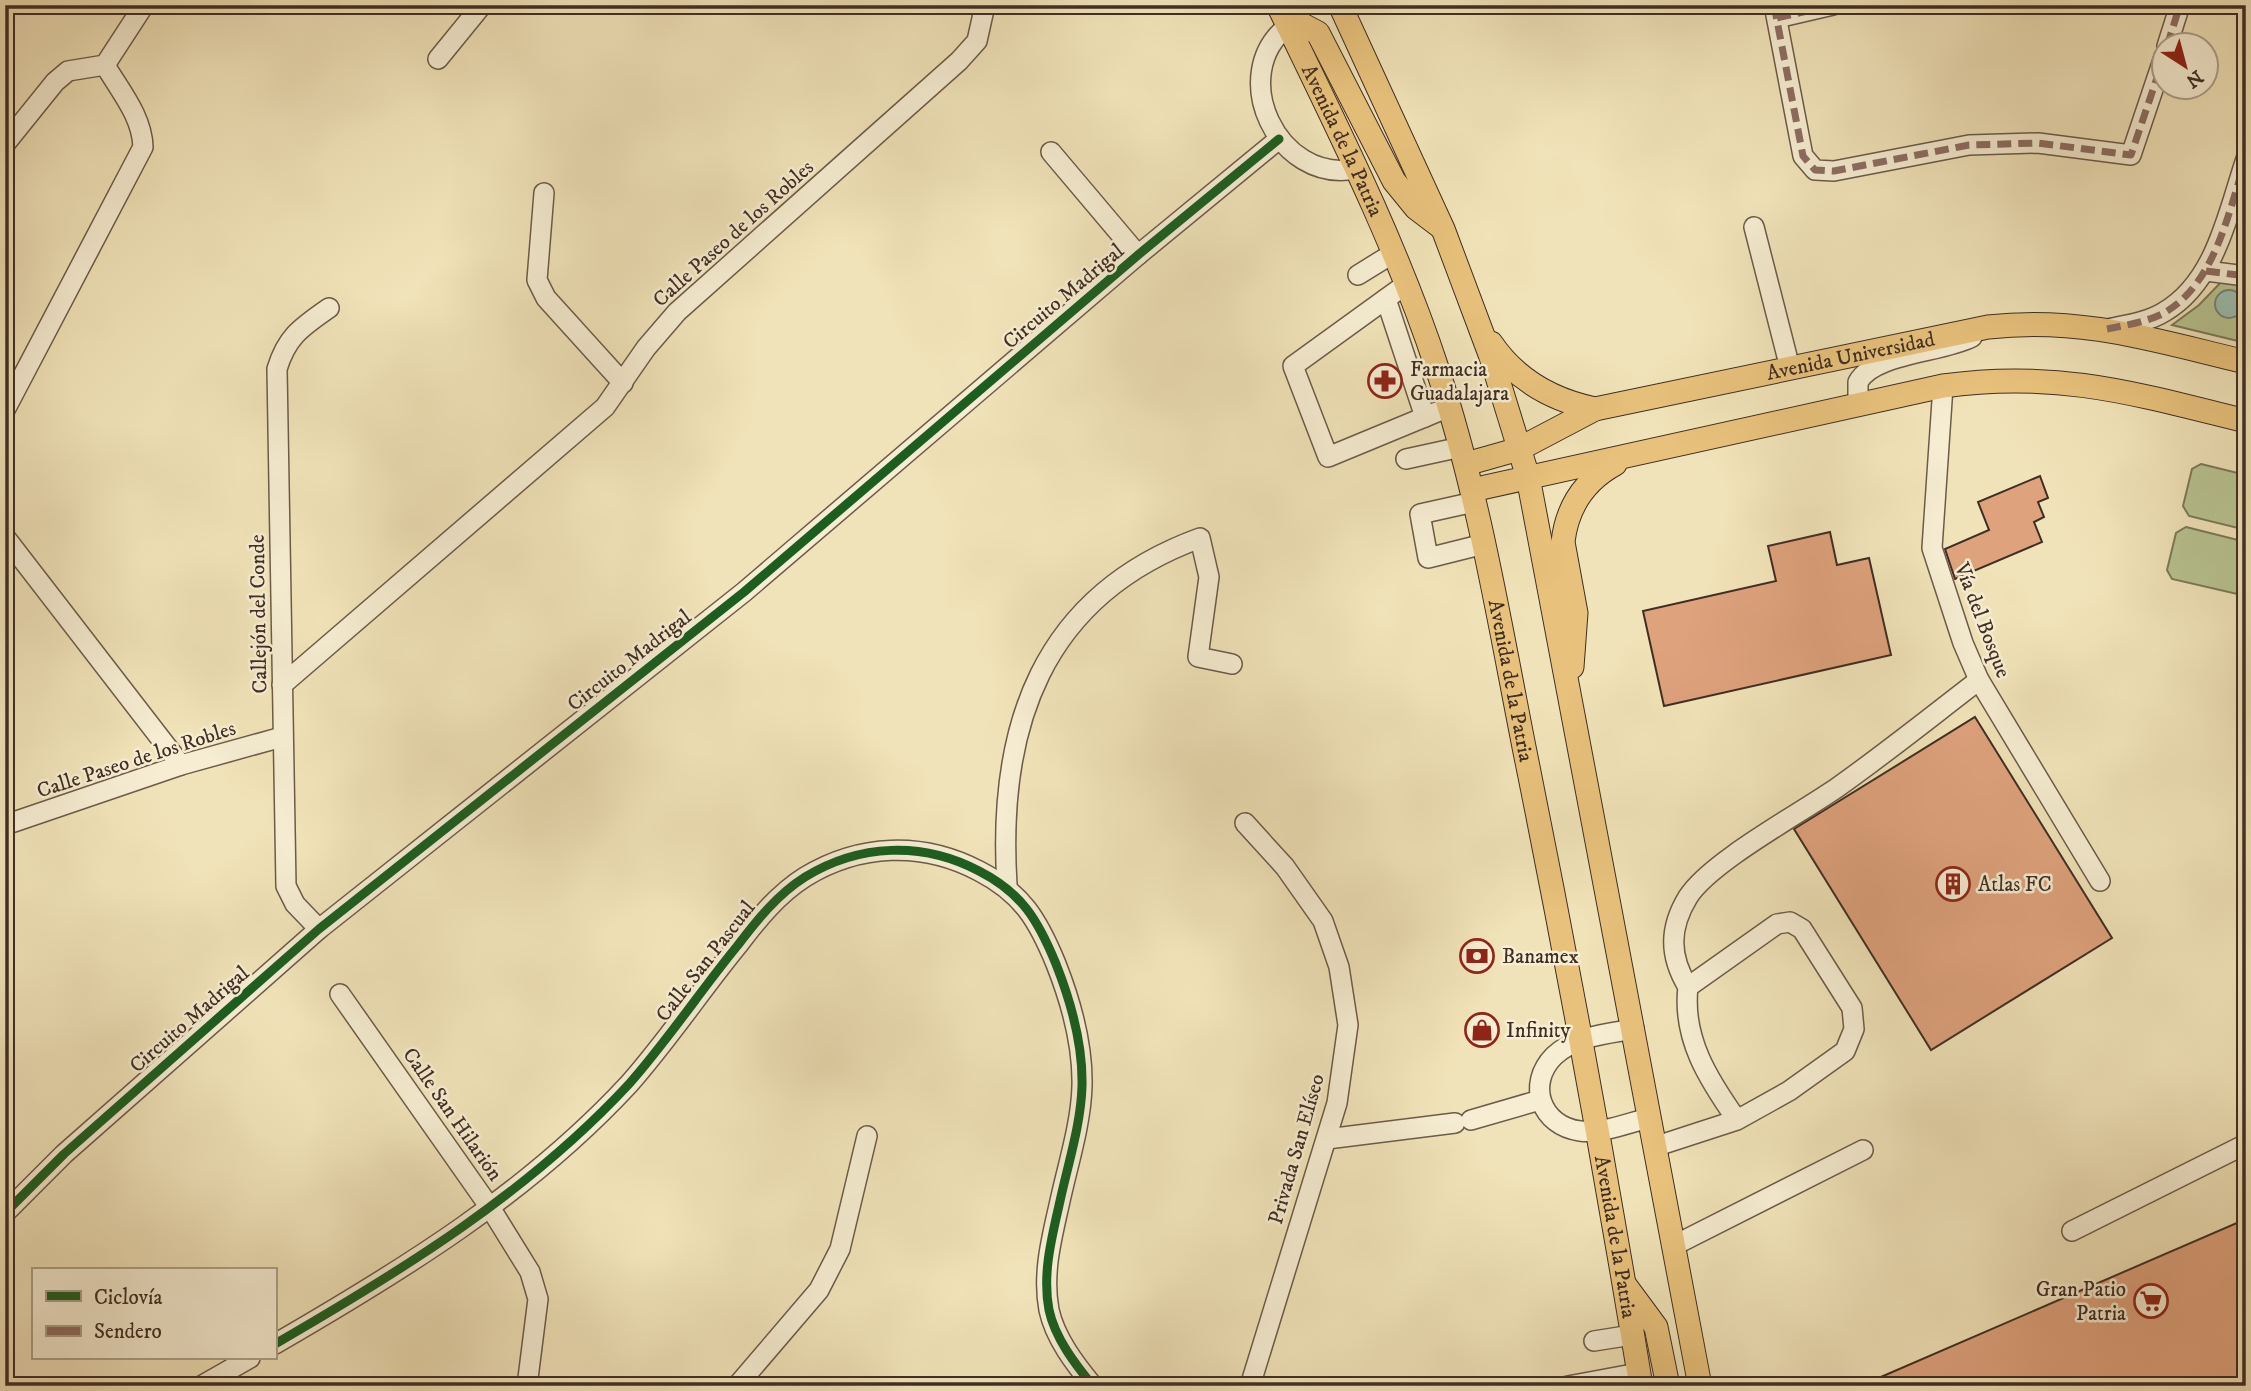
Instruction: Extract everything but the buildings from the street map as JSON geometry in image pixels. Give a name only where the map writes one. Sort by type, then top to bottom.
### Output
[{"type":"main road","points":[[1340,5],[1443,229],[1470,301],[1528,477],[1700,1386]]},
{"type":"main road","points":[[1282,15],[1318,33],[1394,181],[1416,208],[1443,229]]},
{"type":"main road","name":"Avenida de la Patria","points":[[1282,15],[1355,169],[1405,285],[1431,352],[1464,456],[1579,1039],[1639,1380]]},
{"type":"main road","points":[[1470,301],[1493,346],[1515,372],[1544,392],[1595,409]]},
{"type":"main road","name":"Avenida Universidad","points":[[1464,456],[1519,449],[1595,409],[1988,327],[2059,323],[2107,329],[2246,362]]},
{"type":"main road","points":[[1473,496],[1528,477],[1943,386],[2029,379],[2076,382],[2246,421]]},
{"type":"main road","points":[[1568,684],[1576,613],[1563,542],[1567,520],[1576,498],[1592,479],[1641,452]]},
{"type":"main road","points":[[1623,1283],[1656,1327],[1668,1386]]},
{"type":"street","points":[[5,144],[55,82],[68,71],[105,65],[144,5]]},
{"type":"street","points":[[438,59],[482,5]]},
{"type":"street","name":"Calle Paseo de los Robles","points":[[282,685],[605,407],[646,348],[677,312],[958,61],[977,41],[985,5]]},
{"type":"street","points":[[1833,5],[1776,12],[1803,156],[1815,170],[1833,171],[1969,145],[2039,144],[2131,155],[2150,99]]},
{"type":"street","points":[[2171,32],[2180,5]]},
{"type":"street","points":[[1282,15],[1262,61],[1259,86],[1264,115],[1279,139],[1299,156],[1334,170],[1355,169]]},
{"type":"street","points":[[5,410],[143,147],[143,133],[137,118],[105,65]]},
{"type":"street","name":"Circuito Madrigal","points":[[5,1213],[64,1154],[319,929],[744,592],[1138,255],[1279,139]]},
{"type":"street","points":[[1051,152],[1138,255]]},
{"type":"street","points":[[2107,329],[2163,313],[2188,295],[2206,271],[2246,159]]},
{"type":"street","points":[[544,192],[537,280],[545,298],[623,383]]},
{"type":"street","points":[[1754,227],[1790,368]]},
{"type":"street","points":[[1358,275],[1392,254]]},
{"type":"street","points":[[2206,271],[2246,276]]},
{"type":"street","points":[[1405,285],[1293,366],[1328,457],[1449,407]]},
{"type":"street","points":[[1386,299],[1425,417]]},
{"type":"street","name":"Callejón del Conde","points":[[319,929],[295,904],[286,887],[277,369],[284,347],[301,327],[329,308]]},
{"type":"street","points":[[1858,404],[1858,382],[1872,366],[1951,346],[1988,327]]},
{"type":"street","points":[[1406,359],[1431,352]]},
{"type":"street","name":"Vía del Bosque","points":[[1943,386],[1932,548],[1963,643],[1979,680],[2100,881]]},
{"type":"street","points":[[1406,459],[1464,456]]},
{"type":"street","points":[[1473,496],[1420,514],[1428,558],[1483,544]]},
{"type":"street","points":[[5,537],[181,765]]},
{"type":"street","points":[[1007,885],[1004,845],[1010,770],[1023,710],[1049,654],[1085,610],[1127,574],[1163,552],[1200,538],[1209,577],[1198,657],[1232,664]]},
{"type":"street","points":[[1737,1120],[1709,1081],[1685,1012],[1688,987],[1676,967],[1672,947],[1676,920],[1689,896],[1707,875],[1839,786],[1979,680]]},
{"type":"street","name":"Calle Paseo de los Robles","points":[[5,825],[181,765],[282,737]]},
{"type":"street","name":"Privada San Elíseo","points":[[1245,823],[1285,867],[1323,921],[1339,967],[1348,1025],[1337,1103],[1250,1386]]},
{"type":"street","name":"Calle San Pascual","points":[[276,1343],[491,1209],[576,1137],[631,1081],[765,911],[802,879],[846,856],[905,848],[964,863],[1007,885],[1023,904],[1047,943],[1068,995],[1079,1049],[1082,1086],[1046,1275],[1049,1311],[1061,1340],[1093,1386]]},
{"type":"street","points":[[1654,1147],[1737,1120],[1789,1091],[1845,1051],[1854,1029],[1852,1008],[1802,929],[1790,922],[1777,924],[1688,987]]},
{"type":"street","name":"Calle San Hilarión","points":[[340,994],[491,1209],[530,1272],[538,1299],[527,1386]]},
{"type":"street","points":[[1634,1029],[1579,1039],[1554,1056],[1541,1074],[1540,1100],[1551,1119],[1579,1131],[1649,1118]]},
{"type":"street","points":[[1327,1139],[1463,1121],[1540,1100]]},
{"type":"street","points":[[737,1386],[819,1290],[840,1249],[867,1136]]},
{"type":"street","points":[[2072,1231],[2246,1144]]},
{"type":"street","points":[[1672,1247],[1863,1150]]},
{"type":"street","points":[[1594,1341],[1632,1335]]},
{"type":"street","points":[[201,1386],[246,1360]]},
{"type":"street","points":[[1568,1386],[1639,1380]]},
{"type":"green space","points":[[2224,279],[2246,282],[2246,343],[2172,325],[2199,305]]},
{"type":"green space","points":[[2201,464],[2246,475],[2246,530],[2189,516],[2183,506],[2192,469]]},
{"type":"green space","points":[[2186,527],[2246,542],[2246,596],[2172,579],[2167,570],[2176,533]]},
{"type":"shaded area","points":[[2229,290],[2239,294],[2243,304],[2239,314],[2229,318],[2219,314],[2215,304],[2219,294]]},
{"type":"marked path","points":[[1774,5],[1803,156],[1815,170],[1834,171],[1969,145],[2038,143],[2131,155],[2150,99]]},
{"type":"marked path","points":[[1777,18],[1833,5]]},
{"type":"marked path","points":[[2171,32],[2180,5]]},
{"type":"marked path","points":[[2107,329],[2144,321],[2164,313],[2182,300],[2196,284],[2218,245],[2246,159]]},
{"type":"marked path","points":[[2206,271],[2246,276]]},
{"type":"cycle path","points":[[5,1213],[64,1154],[319,929],[744,592],[1138,255],[1279,139]]},
{"type":"cycle path","points":[[276,1343],[417,1258],[506,1195],[549,1160],[629,1084],[753,926],[777,899],[795,884],[826,866],[847,858],[891,850],[913,851],[957,861],[994,880],[1018,898],[1042,934],[1067,993],[1075,1024],[1082,1086],[1077,1129],[1051,1242],[1047,1296],[1052,1320],[1061,1341],[1093,1386]]},
{"type":"place","name":"Farmacia Guadalajara","points":[[1385,381]]},
{"type":"place","name":"Atlas FC","points":[[1953,884]]},
{"type":"place","name":"Banamex","points":[[1477,956]]},
{"type":"place","name":"Infinity","points":[[1482,1030]]},
{"type":"place","name":"Gran Patio Patria","points":[[2151,1301]]}]
